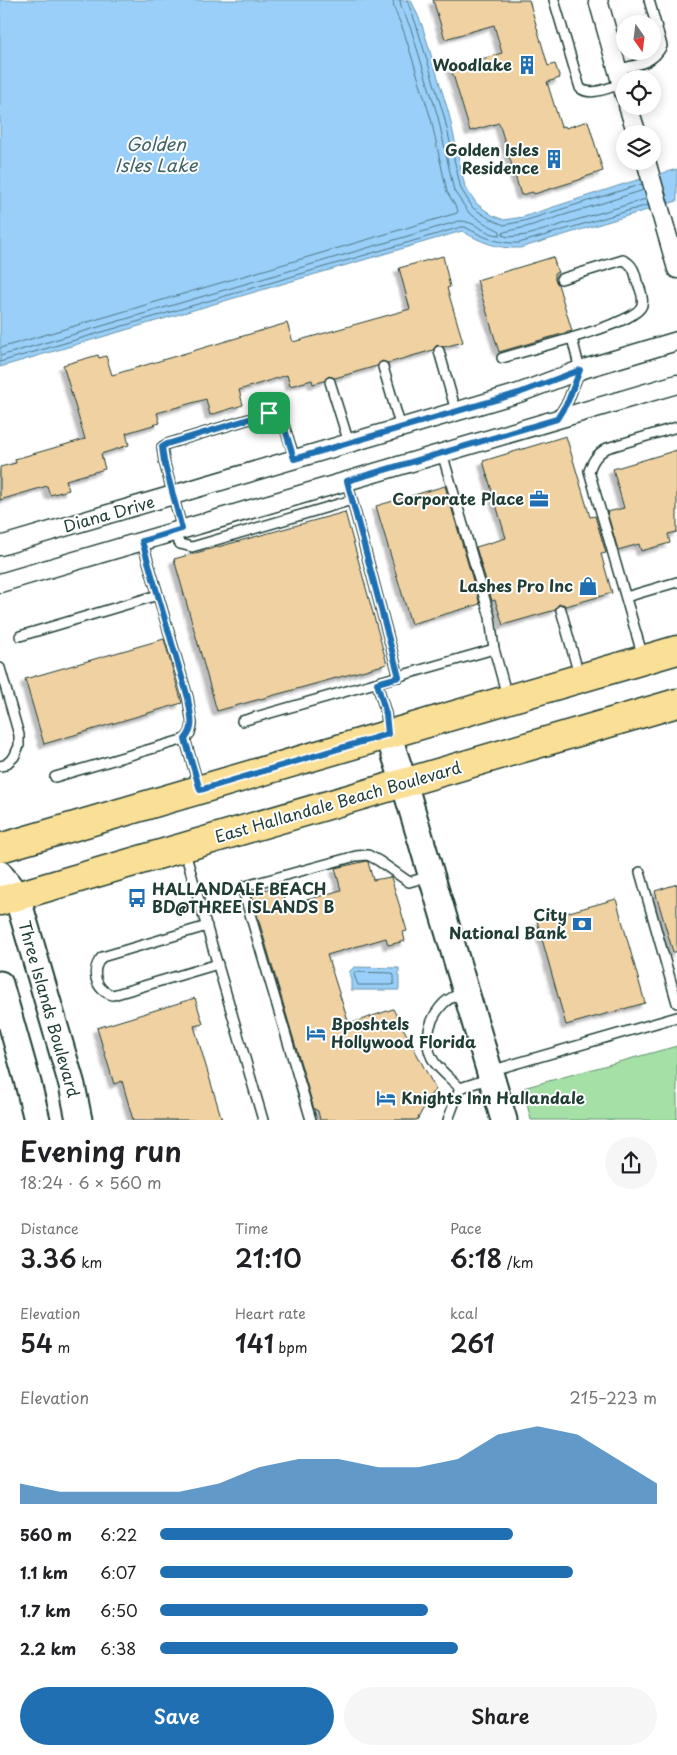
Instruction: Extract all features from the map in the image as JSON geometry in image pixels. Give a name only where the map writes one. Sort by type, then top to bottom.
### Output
[{"type":"main road","points":[[0,848],[677,650]]},
{"type":"main road","name":"East Hallandale Beach Boulevard","points":[[8,899],[677,703]]},
{"type":"street","points":[[598,0],[617,70]]},
{"type":"street","points":[[649,170],[665,220],[677,269]]},
{"type":"street","name":"Diana Drive","points":[[0,546],[519,393],[580,370],[677,341]]},
{"type":"street","points":[[0,583],[677,384]]},
{"type":"street","points":[[388,734],[504,1120]]},
{"type":"street","name":"Three Islands Boulevard","points":[[0,874],[72,1086],[79,1120]]},
{"type":"street","points":[[0,984],[37,1120]]},
{"type":"lane","points":[[554,0],[580,88],[584,92],[590,93],[616,85]]},
{"type":"lane","points":[[637,70],[657,56],[662,46],[648,0]]},
{"type":"lane","points":[[502,358],[572,338],[627,318],[639,311],[642,305],[642,298],[633,268],[629,262],[623,260],[561,279]]},
{"type":"lane","points":[[557,419],[568,401],[580,370],[572,338]]},
{"type":"lane","points":[[439,350],[456,411]]},
{"type":"lane","points":[[383,367],[401,428]]},
{"type":"lane","points":[[330,382],[349,443]]},
{"type":"lane","points":[[294,459],[282,419],[276,414],[269,413],[172,442],[162,447],[174,495],[180,544],[192,547],[352,500]]},
{"type":"lane","points":[[644,660],[589,471],[598,454],[607,448],[677,427]]},
{"type":"lane","points":[[442,453],[490,618],[494,649],[508,699]]},
{"type":"lane","points":[[347,481],[399,677]]},
{"type":"lane","points":[[55,777],[185,739],[190,733],[192,724],[188,698],[142,541]]},
{"type":"lane","points":[[626,597],[677,582]]},
{"type":"lane","points":[[20,636],[158,595]]},
{"type":"lane","points":[[561,610],[580,678]]},
{"type":"lane","points":[[242,721],[494,649]]},
{"type":"lane","points":[[0,668],[20,734],[19,746],[14,757],[5,765],[0,766]]},
{"type":"lane","points":[[377,683],[386,714],[388,734]]},
{"type":"lane","points":[[185,739],[200,790]]},
{"type":"lane","points":[[184,848],[263,1120]]},
{"type":"lane","points":[[311,1120],[242,887],[356,856],[368,855],[409,882],[431,876]]},
{"type":"lane","points":[[640,872],[677,1003]]},
{"type":"lane","points":[[207,926],[102,957],[96,963],[95,971],[99,987],[105,993],[113,995],[218,964]]},
{"type":"lane","points":[[460,1088],[436,1064],[429,1052],[427,1039],[434,1019],[444,1003],[465,991]]},
{"type":"lane","points":[[448,1120],[460,1088],[491,1075],[677,1017]]},
{"type":"green space","points":[[677,1046],[677,1120],[531,1120],[523,1088]]},
{"type":"water","name":"Golden Isles Lake","points":[[0,0],[411,0],[422,25],[449,114],[465,187],[477,204],[492,215],[504,220],[523,217],[627,183],[677,169],[677,201],[520,248],[490,244],[462,231],[0,367]]},
{"type":"water","points":[[354,967],[399,968],[399,990],[351,990],[349,972]]},
{"type":"building","points":[[433,0],[529,0],[548,66],[555,64],[560,78],[547,82],[561,127],[565,126],[566,128],[588,121],[603,171],[534,194],[533,192],[521,195],[499,123],[470,131],[451,68],[502,53],[494,25],[445,39]]},
{"type":"building","points":[[443,256],[450,287],[447,288],[463,342],[444,347],[437,345],[433,350],[388,363],[382,361],[377,366],[335,378],[329,376],[324,381],[313,384],[312,380],[290,386],[287,375],[239,390],[243,405],[210,415],[206,399],[157,413],[160,423],[126,433],[129,445],[101,454],[105,469],[66,480],[69,490],[50,495],[47,486],[0,500],[0,467],[16,463],[15,459],[85,439],[63,365],[98,355],[99,358],[106,356],[112,375],[287,323],[293,342],[410,309],[399,268]]},
{"type":"building","points":[[553,257],[558,273],[555,273],[555,280],[558,284],[572,331],[499,352],[477,280]]},
{"type":"building","name":"Corporate Place","points":[[566,436],[590,517],[595,516],[606,553],[601,554],[612,593],[566,606],[559,604],[555,610],[503,625],[495,600],[492,601],[476,547],[506,538],[483,461]]},
{"type":"building","points":[[677,450],[677,532],[668,534],[670,543],[641,551],[639,544],[618,550],[607,512],[624,508],[613,469]]},
{"type":"building","points":[[445,486],[480,604],[411,624],[376,506]]},
{"type":"building","points":[[345,512],[387,664],[217,711],[174,559]]},
{"type":"building","points":[[164,639],[182,703],[44,744],[25,679]]},
{"type":"building","points":[[367,861],[373,880],[391,877],[407,931],[403,932],[405,941],[388,945],[386,938],[327,955],[349,1024],[393,1009],[436,1090],[432,1093],[417,1120],[320,1120],[318,1111],[314,1109],[251,894],[280,885],[286,906],[341,890],[335,868]]},
{"type":"building","points":[[677,884],[677,952],[673,952],[655,891]]},
{"type":"building","points":[[616,899],[645,1003],[566,1025],[537,921]]},
{"type":"building","points":[[195,998],[203,1024],[194,1026],[222,1120],[133,1120],[122,1081],[114,1084],[97,1028]]},
{"type":"place","name":"Woodlake","points":[[527,65]]},
{"type":"place","name":"Golden Isles Residence","points":[[554,159]]},
{"type":"place","name":"Corporate Place","points":[[539,499]]},
{"type":"place","name":"Lashes Pro Inc","points":[[588,586]]},
{"type":"place","name":"HALLANDALE BEACH BD@THREE ISLANDS B","points":[[137,898]]},
{"type":"place","name":"City National Bank","points":[[582,924]]},
{"type":"place","name":"Bposhtels Hollywood Florida","points":[[316,1033]]},
{"type":"place","name":"Knights Inn Hallandale","points":[[386,1098]]},
{"type":"route","points":[[580,370],[568,401],[557,419],[347,481],[399,677],[377,683],[386,714],[388,734],[200,790],[185,739],[190,733],[192,724],[188,698],[142,541],[182,529],[162,447],[269,413],[276,414],[282,419],[294,459],[519,393],[580,370]]}]
